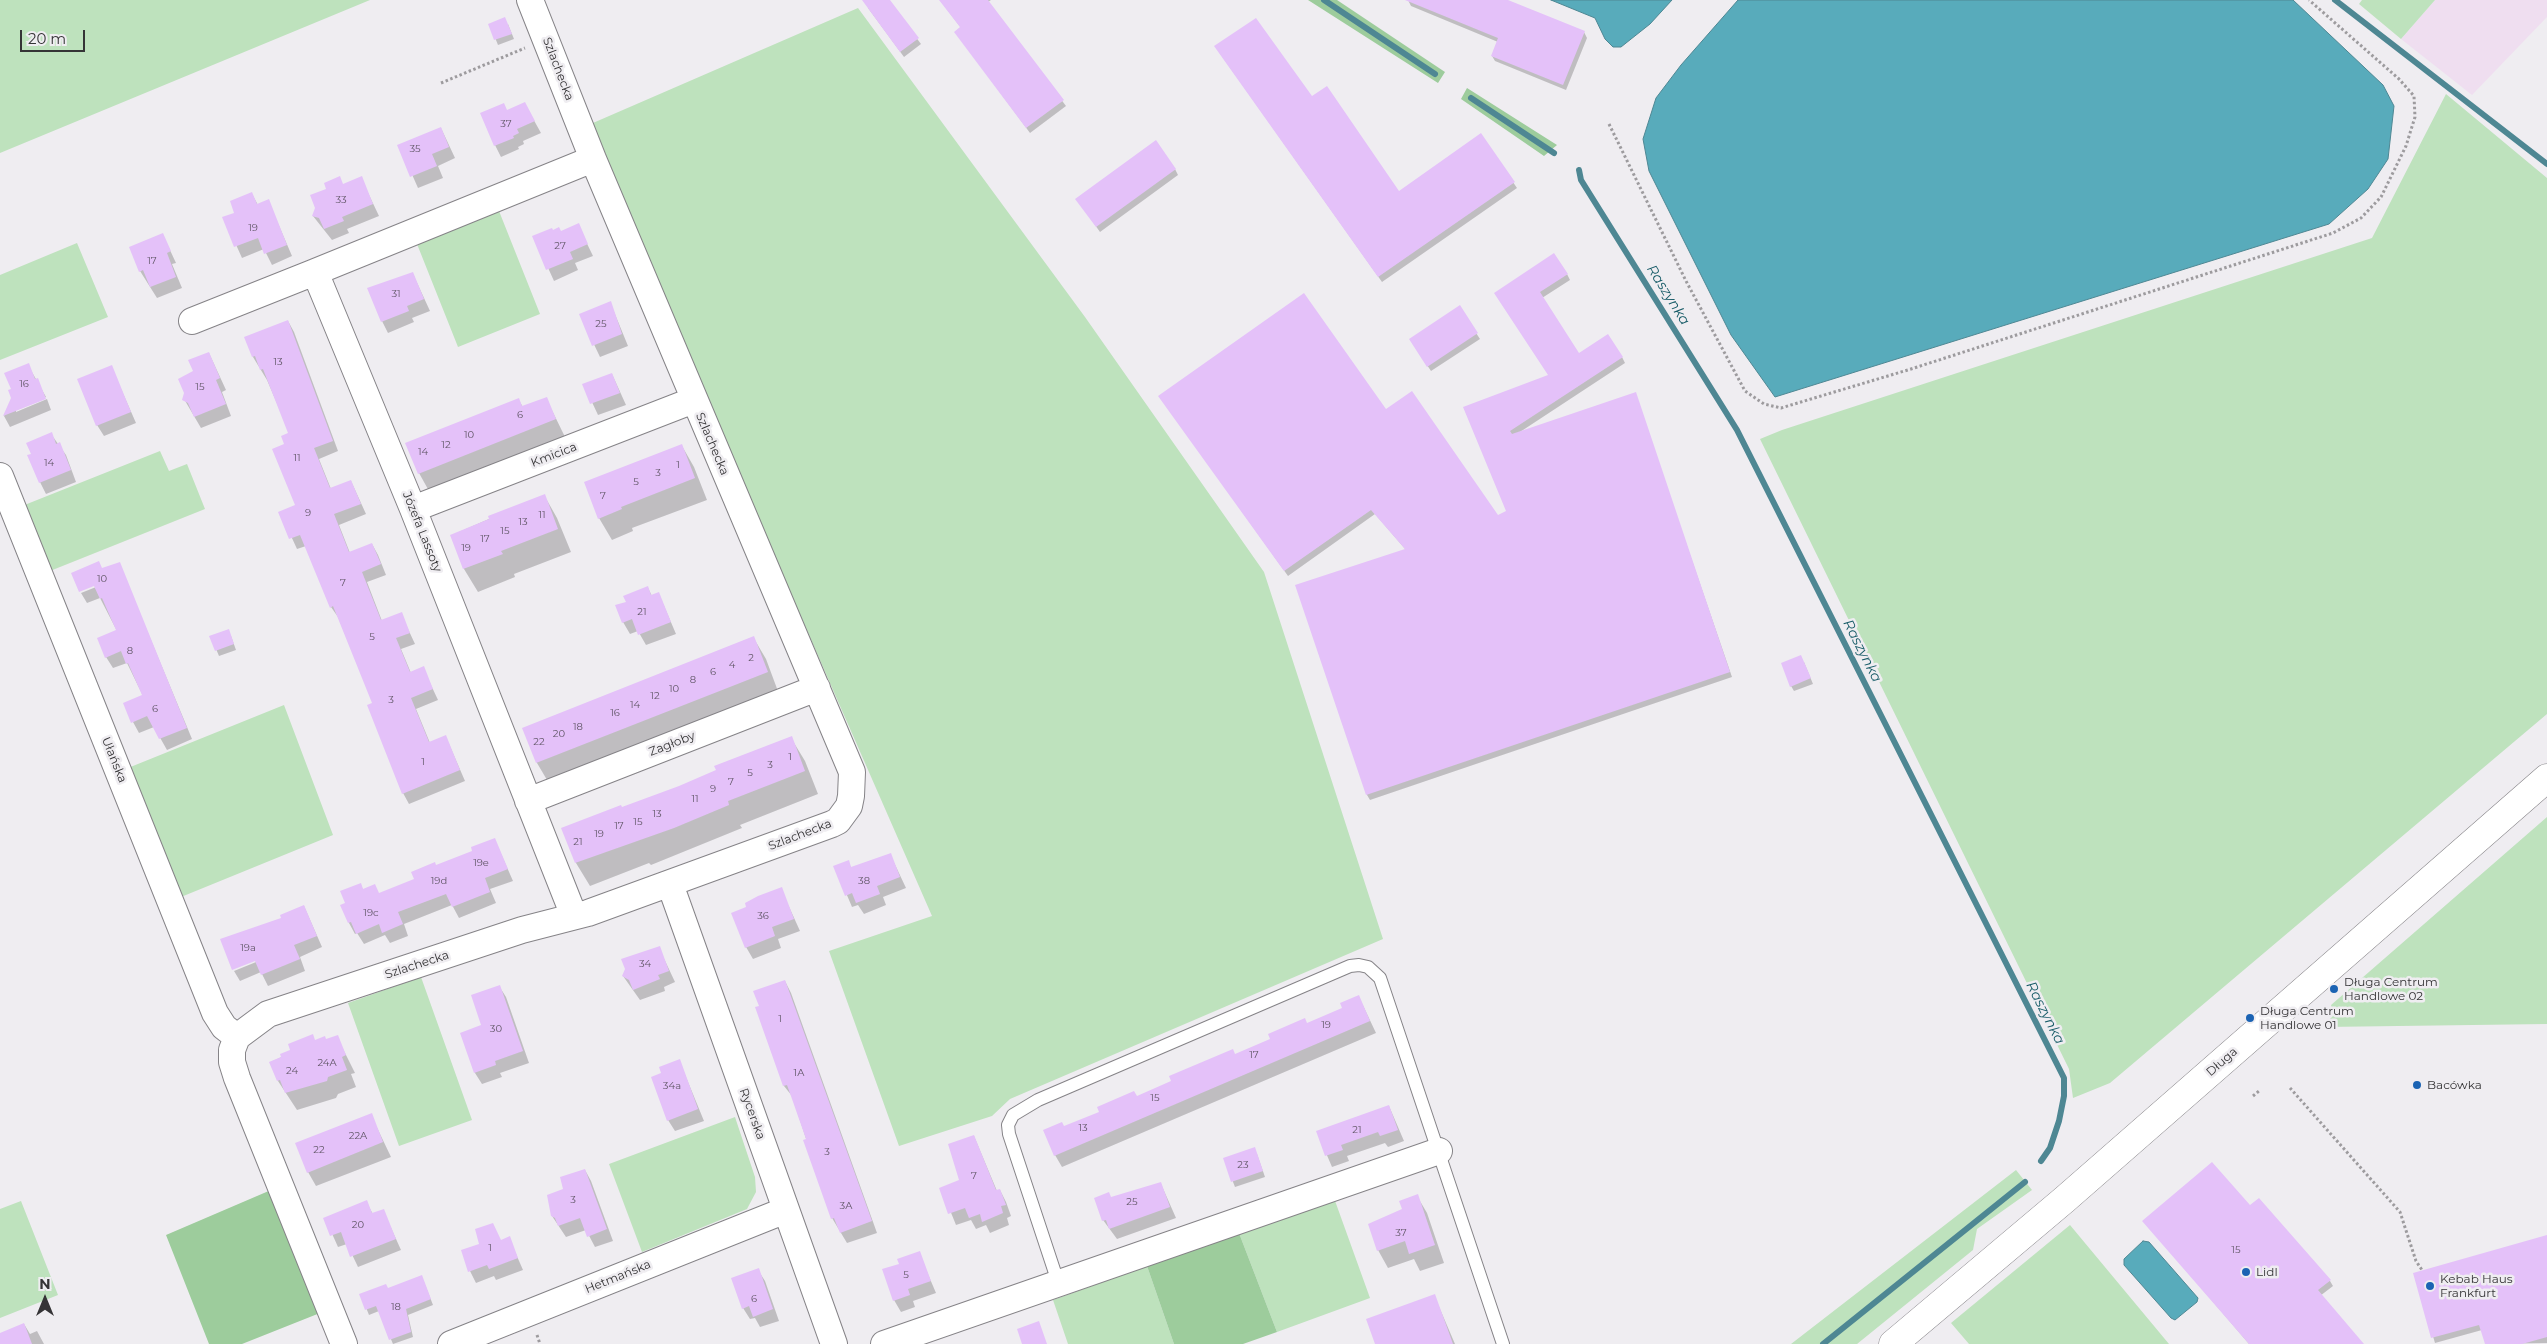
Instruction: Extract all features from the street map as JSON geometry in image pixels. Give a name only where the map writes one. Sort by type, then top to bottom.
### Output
[{"type":"street","name":"Szlachecka","points":[[237,1037],[268,1014],[522,930],[574,916],[670,884],[832,824],[838,820],[849,806],[853,787],[852,772],[593,159],[530,0]]},
{"type":"street","points":[[192,322],[593,159]]},
{"type":"street","name":"Józefa Lassoty","points":[[315,272],[413,509],[574,916]]},
{"type":"street","name":"Kmicica","points":[[413,509],[694,400]]},
{"type":"street","name":"Ułańska","points":[[0,476],[215,1013],[224,1027],[237,1037]]},
{"type":"street","name":"Zagłoby","points":[[528,800],[817,688]]},
{"type":"street","name":"Długa","points":[[1893,1344],[2064,1200],[2547,778]]},
{"type":"street","name":"Rycerska","points":[[670,884],[834,1344]]},
{"type":"street","points":[[237,1037],[232,1050],[232,1062],[237,1078],[344,1344]]},
{"type":"street","points":[[884,1344],[1439,1151]]},
{"type":"street","name":"Hetmańska","points":[[451,1344],[786,1210]]},
{"type":"lane","points":[[1058,1282],[1009,1134],[1008,1125],[1013,1115],[1038,1100],[1350,966],[1368,967],[1380,978],[1504,1344]]},
{"type":"path","points":[[1608,124],[1686,281],[1745,391],[1764,404],[1781,408],[1911,369],[2333,234],[2362,218],[2381,197],[2406,146],[2416,117],[2414,96],[2399,78],[2309,0]]},
{"type":"path","points":[[441,82],[547,40]]},
{"type":"path","points":[[2290,1088],[2400,1212],[2416,1261],[2422,1270]]},
{"type":"path","points":[[2253,1096],[2259,1091]]},
{"type":"shaded area","points":[[2435,0],[2547,0],[2547,17],[2472,95],[2401,39]]},
{"type":"green space","points":[[0,0],[370,0],[0,153]]},
{"type":"green space","points":[[1308,0],[1337,0],[1445,72],[1438,83]]},
{"type":"green space","points":[[2362,0],[2435,0],[2401,39],[2359,4]]},
{"type":"green space","points":[[858,8],[1085,317],[1264,572],[1383,939],[1010,1099],[992,1116],[899,1146],[829,951],[932,916],[586,126]]},
{"type":"green space","points":[[1467,88],[1557,145],[1544,156],[1461,99]]},
{"type":"green space","points":[[2446,94],[2547,178],[2547,714],[2110,1083],[2073,1098],[2069,1069],[1760,439],[1782,430],[2372,238]]},
{"type":"green space","points":[[499,211],[540,314],[458,347],[417,244]]},
{"type":"green space","points":[[77,243],[108,317],[0,360],[0,275]]},
{"type":"green space","points":[[160,451],[169,471],[187,464],[205,509],[50,571],[22,506]]},
{"type":"green space","points":[[284,705],[333,835],[181,897],[128,768]]},
{"type":"green space","points":[[2547,817],[2547,1024],[2324,1027],[2334,1014],[2331,1005]]},
{"type":"green space","points":[[421,977],[472,1120],[399,1146],[348,1003]]},
{"type":"green space","points":[[735,1117],[755,1177],[756,1192],[747,1209],[642,1252],[609,1164]]},
{"type":"green space","points":[[2016,1170],[2032,1190],[1977,1229],[1973,1250],[1857,1344],[1791,1344]]},
{"type":"green space","points":[[271,1190],[320,1313],[242,1344],[209,1344],[166,1235]]},
{"type":"green space","points":[[1334,1198],[1370,1298],[1277,1332],[1239,1233]]},
{"type":"green space","points":[[21,1201],[58,1295],[0,1318],[0,1209]]},
{"type":"green space","points":[[2070,1225],[2169,1344],[1969,1344],[1951,1323]]},
{"type":"green space","points":[[1239,1233],[1277,1332],[1243,1344],[1174,1344],[1147,1266]]},
{"type":"green space","points":[[1147,1266],[1174,1344],[1068,1344],[1053,1300]]},
{"type":"water","points":[[1551,0],[1672,0],[1650,24],[1621,47],[1613,47],[1605,39],[1595,18]]},
{"type":"water","points":[[1738,0],[2293,0],[2383,85],[2394,106],[2388,159],[2368,189],[2329,224],[1775,397],[1731,335],[1649,171],[1643,139],[1656,98],[1681,65]]},
{"type":"water","points":[[2143,1241],[2149,1242],[2198,1298],[2197,1302],[2175,1320],[2171,1318],[2124,1265],[2124,1259]]},
{"type":"building","points":[[862,0],[890,0],[919,38],[900,52]]},
{"type":"building","points":[[939,0],[988,0],[1064,100],[1026,128],[954,32],[960,27]]},
{"type":"building","points":[[1405,0],[1508,0],[1585,31],[1563,85],[1491,56],[1498,38]]},
{"type":"building","points":[[505,17],[512,34],[494,40],[488,24]]},
{"type":"building","points":[[1256,18],[1312,96],[1327,86],[1399,191],[1481,133],[1515,182],[1378,277],[1214,46]]},
{"type":"building","points":[[525,102],[535,121],[517,129],[519,133],[513,136],[514,138],[494,146],[480,113],[504,103],[507,110]]},
{"type":"building","points":[[441,127],[449,147],[432,154],[437,166],[410,177],[397,145]]},
{"type":"building","points":[[1156,140],[1176,169],[1096,227],[1075,199]]},
{"type":"building","points":[[340,176],[343,184],[362,176],[373,204],[342,217],[344,221],[324,229],[319,218],[312,216],[315,208],[310,195],[326,189],[324,183]]},
{"type":"building","points":[[252,192],[257,204],[269,199],[287,245],[264,254],[258,238],[234,247],[222,217],[234,213],[230,201]]},
{"type":"building","points":[[579,223],[588,244],[570,252],[573,259],[546,270],[532,236],[552,228],[553,230],[559,227],[561,231]]},
{"type":"building","points":[[163,233],[171,251],[167,253],[176,277],[150,287],[143,270],[139,272],[129,247]]},
{"type":"building","points":[[1554,253],[1568,274],[1540,292],[1579,353],[1608,334],[1623,357],[1510,431],[1512,434],[1636,392],[1730,672],[1366,795],[1295,585],[1405,549],[1371,510],[1284,571],[1158,396],[1304,293],[1386,409],[1412,391],[1498,515],[1506,511],[1463,407],[1548,375],[1494,293]]},
{"type":"building","points":[[413,272],[424,299],[407,306],[409,311],[381,322],[367,288]]},
{"type":"building","points":[[611,301],[622,334],[592,346],[579,314]]},
{"type":"building","points":[[1460,305],[1478,333],[1427,367],[1409,339]]},
{"type":"building","points":[[288,320],[333,441],[314,448],[330,488],[351,480],[361,504],[334,514],[349,552],[372,543],[381,564],[362,572],[381,620],[402,612],[410,633],[396,638],[410,672],[424,666],[433,689],[411,698],[429,742],[446,735],[460,770],[402,794],[367,705],[372,703],[333,606],[330,608],[300,535],[289,539],[278,512],[295,505],[272,449],[284,444],[281,436],[288,433],[263,369],[260,370],[255,356],[252,357],[244,337]]},
{"type":"building","points":[[209,352],[220,378],[216,380],[226,404],[194,417],[188,403],[182,400],[184,393],[178,379],[193,371],[188,360]]},
{"type":"building","points":[[29,363],[35,379],[38,378],[46,399],[3,416],[11,398],[8,390],[11,389],[4,373]]},
{"type":"building","points":[[112,365],[131,412],[96,426],[77,379]]},
{"type":"building","points":[[612,373],[620,393],[590,404],[582,384]]},
{"type":"building","points":[[547,397],[556,419],[418,474],[405,443],[519,398],[522,406]]},
{"type":"building","points":[[52,432],[56,444],[60,442],[71,470],[39,483],[27,455],[31,454],[26,443]]},
{"type":"building","points":[[682,444],[695,478],[621,507],[622,509],[598,519],[584,482]]},
{"type":"building","points":[[545,494],[558,529],[501,551],[503,554],[463,569],[450,535],[489,519],[488,516]]},
{"type":"building","points":[[99,561],[102,568],[120,562],[187,728],[159,739],[147,716],[131,723],[123,703],[142,695],[121,651],[105,658],[97,638],[116,630],[102,598],[100,599],[94,586],[79,592],[71,573]]},
{"type":"building","points":[[648,586],[651,595],[659,592],[671,622],[638,635],[632,619],[622,623],[615,605],[626,602],[623,596]]},
{"type":"building","points":[[229,629],[234,644],[215,651],[209,636]]},
{"type":"building","points":[[754,636],[768,672],[536,763],[522,728]]},
{"type":"building","points":[[1801,655],[1811,678],[1790,687],[1781,663]]},
{"type":"building","points":[[792,736],[805,771],[728,801],[729,805],[674,828],[575,863],[561,828],[621,805],[622,807],[679,786],[716,770],[714,766]]},
{"type":"building","points":[[495,838],[508,869],[485,878],[490,892],[452,907],[446,894],[398,912],[403,924],[382,933],[379,924],[356,934],[351,922],[348,923],[340,905],[345,903],[340,891],[361,883],[363,889],[375,884],[379,893],[414,879],[411,872],[435,862],[436,865],[472,851],[471,847]]},
{"type":"building","points":[[891,853],[900,877],[877,886],[880,894],[856,903],[852,893],[845,896],[833,866],[849,860],[851,867]]},
{"type":"building","points":[[782,887],[794,919],[772,927],[775,936],[745,948],[731,913],[746,907],[745,903],[758,896]]},
{"type":"building","points":[[304,905],[317,936],[294,945],[300,959],[261,975],[255,961],[232,970],[220,939],[281,918],[280,915]]},
{"type":"building","points":[[660,946],[669,971],[658,975],[660,979],[633,990],[629,980],[622,976],[625,969],[621,959]]},
{"type":"building","points":[[785,980],[872,1221],[840,1233],[834,1218],[831,1219],[803,1140],[806,1139],[787,1085],[783,1086],[755,1007],[759,1006],[753,991]]},
{"type":"building","points":[[500,985],[523,1051],[495,1061],[496,1065],[474,1073],[460,1033],[481,1025],[471,995]]},
{"type":"building","points":[[1359,995],[1370,1021],[1054,1156],[1043,1130],[1062,1122],[1064,1126],[1099,1112],[1097,1107],[1134,1091],[1137,1096],[1171,1081],[1169,1076],[1233,1049],[1235,1054],[1270,1039],[1268,1034],[1305,1018],[1307,1023],[1342,1008],[1340,1003]]},
{"type":"building","points":[[313,1034],[315,1040],[325,1036],[326,1039],[338,1035],[346,1055],[342,1057],[347,1070],[328,1077],[327,1081],[285,1093],[280,1080],[277,1081],[269,1062],[281,1057],[280,1054],[290,1050],[288,1044]]},
{"type":"building","points":[[680,1059],[698,1109],[667,1121],[651,1077],[661,1073],[659,1067]]},
{"type":"building","points":[[1389,1105],[1398,1130],[1380,1136],[1378,1132],[1341,1145],[1343,1150],[1325,1156],[1316,1131]]},
{"type":"building","points":[[372,1113],[383,1142],[307,1173],[295,1143]]},
{"type":"building","points":[[974,1135],[996,1190],[1000,1189],[1006,1205],[1001,1206],[1003,1213],[982,1222],[980,1214],[969,1218],[965,1208],[948,1214],[939,1188],[959,1180],[948,1144]]},
{"type":"building","points":[[1255,1147],[1263,1171],[1231,1182],[1223,1158]]},
{"type":"building","points":[[2212,1162],[2250,1205],[2259,1198],[2331,1280],[2318,1290],[2364,1344],[2249,1344],[2142,1221]]},
{"type":"building","points":[[585,1169],[607,1229],[587,1237],[580,1218],[558,1226],[555,1218],[551,1216],[547,1195],[563,1189],[560,1177]]},
{"type":"building","points":[[1161,1182],[1170,1207],[1109,1229],[1106,1220],[1102,1221],[1094,1198],[1109,1192],[1111,1197]]},
{"type":"building","points":[[1418,1194],[1435,1245],[1409,1254],[1405,1241],[1377,1251],[1368,1224],[1402,1209],[1399,1201]]},
{"type":"building","points":[[367,1200],[372,1213],[384,1209],[396,1239],[350,1257],[341,1232],[330,1236],[323,1218]]},
{"type":"building","points":[[493,1223],[501,1240],[510,1236],[518,1258],[489,1269],[487,1265],[468,1272],[461,1250],[479,1244],[475,1229]]},
{"type":"building","points":[[2547,1235],[2547,1337],[2522,1344],[2485,1344],[2479,1325],[2431,1338],[2413,1273]]},
{"type":"building","points":[[920,1251],[931,1281],[908,1289],[910,1295],[893,1301],[882,1269],[899,1264],[897,1259]]},
{"type":"building","points":[[759,1268],[773,1309],[753,1317],[749,1306],[742,1309],[731,1278]]},
{"type":"building","points":[[422,1275],[431,1299],[406,1309],[411,1332],[389,1340],[376,1306],[365,1310],[359,1294],[386,1284],[388,1288]]},
{"type":"building","points":[[1435,1294],[1453,1344],[1375,1344],[1366,1319]]},
{"type":"building","points":[[1039,1321],[1047,1344],[1022,1344],[1017,1329]]},
{"type":"building","points":[[24,1323],[32,1344],[0,1344],[0,1333]]},
{"type":"waterway","name":"Raszynka","points":[[1324,0],[1435,74]]},
{"type":"waterway","points":[[2335,0],[2547,164]]},
{"type":"waterway","name":"Raszynka","points":[[1471,98],[1554,153]]},
{"type":"waterway","name":"Raszynka","points":[[1579,170],[1581,180],[1737,430],[2064,1078],[2064,1096],[2059,1121],[2050,1148],[2041,1161]]},
{"type":"waterway","name":"Raszynka","points":[[1823,1344],[2025,1182]]},
{"type":"place","name":"Długa Centrum Handlowe 02","points":[[2334,989]]},
{"type":"place","name":"Długa Centrum Handlowe 01","points":[[2250,1018]]},
{"type":"place","name":"Bacówka","points":[[2417,1085]]},
{"type":"place","name":"Lidl","points":[[2246,1272]]},
{"type":"place","name":"Kebab Haus Frankfurt","points":[[2430,1286]]}]
